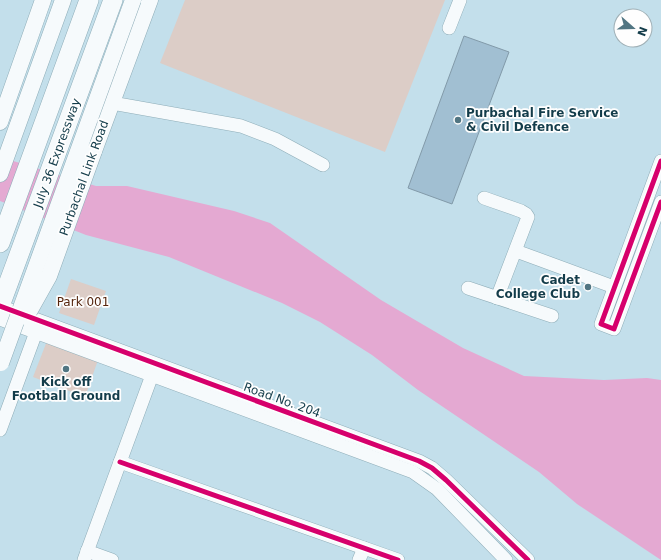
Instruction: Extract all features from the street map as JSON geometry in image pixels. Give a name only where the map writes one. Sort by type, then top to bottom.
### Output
[{"type":"highway","name":"July 36 Expressway","points":[[0,243],[89,0]]},
{"type":"highway","name":"July 36 Expressway","points":[[0,306],[113,0]]},
{"type":"main road","points":[[1,118],[43,0]]},
{"type":"main road","points":[[0,174],[63,0]]},
{"type":"main road","points":[[3,360],[133,0]]},
{"type":"main road","name":"Purbachal Link Road","points":[[3,360],[48,276],[150,0]]},
{"type":"street","points":[[449,28],[460,0]]},
{"type":"street","points":[[112,103],[241,126],[275,139],[323,165]]},
{"type":"street","points":[[661,161],[601,324],[614,329],[661,202]]},
{"type":"street","points":[[484,198],[526,214],[528,220],[497,298]]},
{"type":"street","points":[[516,251],[614,286]]},
{"type":"street","points":[[468,288],[552,316]]},
{"type":"street","name":"Road No. 204","points":[[0,306],[38,326],[413,472],[437,488],[506,560]]},
{"type":"street","name":"Road No. 204","points":[[0,318],[38,326]]},
{"type":"street","points":[[0,430],[38,326]]},
{"type":"street","points":[[112,560],[86,555],[154,370]]},
{"type":"street","name":"Road No. 204","points":[[154,370],[419,461],[432,468],[446,480],[528,560]]},
{"type":"street","points":[[120,462],[398,560]]},
{"type":"street","points":[[359,560],[364,548]]},
{"type":"green space","points":[[185,0],[445,0],[385,152],[160,63]]},
{"type":"green space","name":"Park 001","points":[[71,279],[106,291],[94,325],[59,313]]},
{"type":"green space","name":"Kick off Football Ground","points":[[47,341],[98,360],[85,397],[33,377]]},
{"type":"shaded area","points":[[0,157],[96,186],[127,186],[234,211],[270,223],[381,300],[463,348],[524,376],[604,380],[647,378],[661,380],[661,560],[577,504],[539,472],[418,390],[372,355],[320,322],[282,303],[169,257],[86,235],[0,201]]},
{"type":"building","name":"Purbachal Fire Service & Civil Defence","points":[[464,36],[509,52],[452,204],[408,188]]},
{"type":"cycle path","points":[[661,161],[601,324],[614,329],[661,202]]},
{"type":"cycle path","points":[[0,306],[419,461],[432,468],[446,480],[528,560]]},
{"type":"cycle path","points":[[120,462],[398,560]]},
{"type":"place","name":"Purbachal Fire Service & Civil Defence","points":[[458,120]]},
{"type":"place","name":"Cadet College Club","points":[[588,287]]},
{"type":"place","name":"Kick off Football Ground","points":[[66,369]]}]
